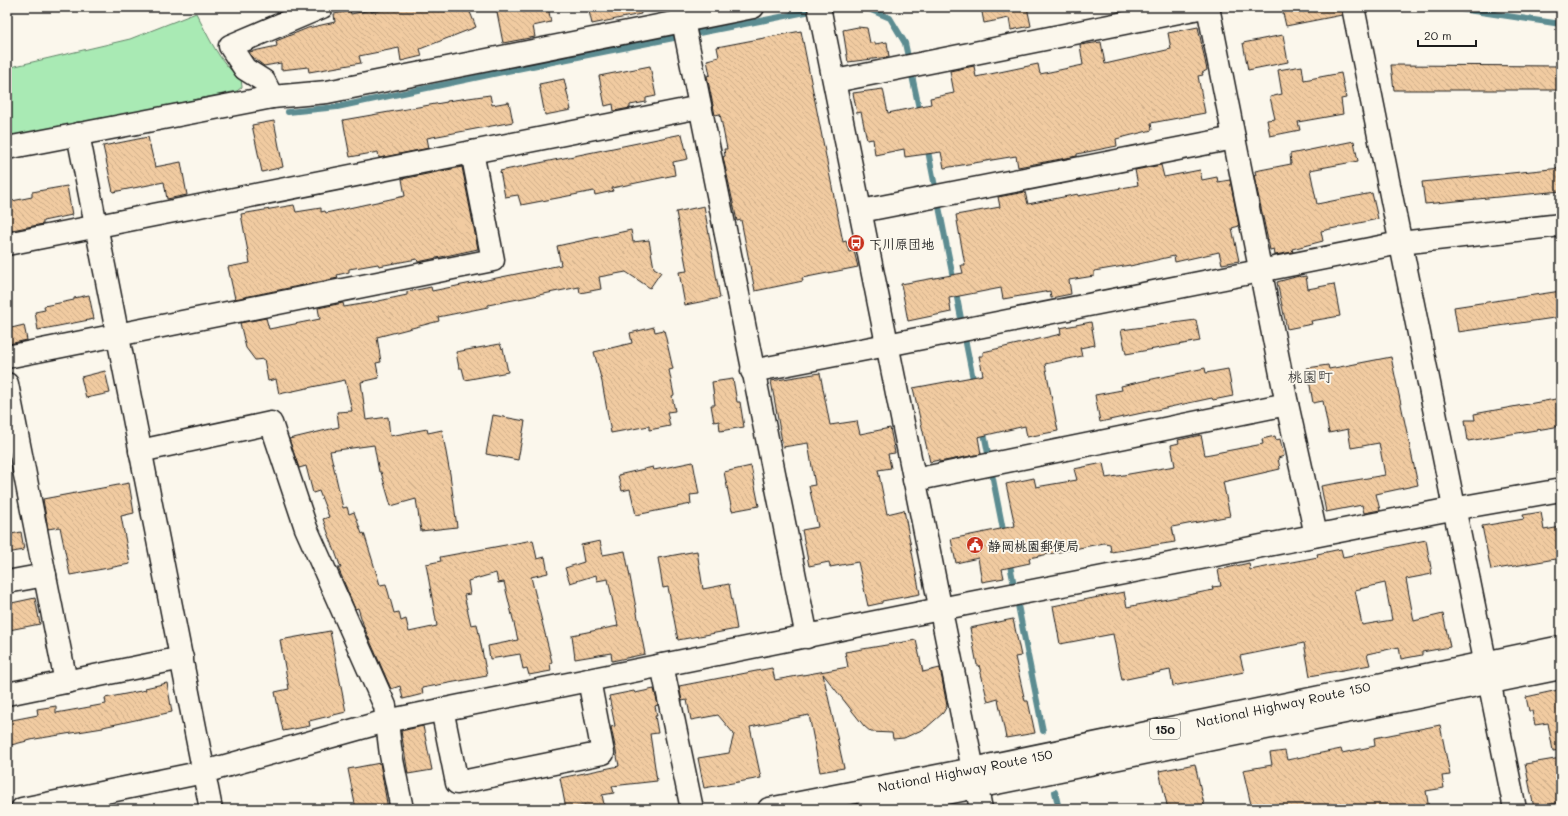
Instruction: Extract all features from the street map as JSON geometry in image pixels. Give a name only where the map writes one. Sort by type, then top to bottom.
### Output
[{"type":"main road","points":[[272,97],[264,81],[245,69],[230,46],[322,7]]},
{"type":"main road","points":[[7,148],[272,97],[327,92],[753,7]]},
{"type":"main road","points":[[819,7],[977,789]]},
{"type":"main road","points":[[835,82],[1204,7]]},
{"type":"main road","points":[[1208,7],[1287,404],[1316,535]]},
{"type":"main road","points":[[1353,7],[1453,509],[1515,809]]},
{"type":"main road","points":[[683,21],[752,371],[807,637]]},
{"type":"main road","points":[[7,244],[700,107]]},
{"type":"main road","points":[[78,134],[211,809]]},
{"type":"main road","points":[[861,210],[1234,138]]},
{"type":"main road","points":[[7,357],[493,260],[472,152]]},
{"type":"main road","points":[[752,371],[1400,243],[1561,224]]},
{"type":"main road","points":[[7,384],[15,468],[45,575],[66,682]]},
{"type":"main road","points":[[914,480],[1287,404]]},
{"type":"main road","points":[[140,451],[271,423],[306,528],[374,678],[384,706],[402,809]]},
{"type":"main road","points":[[22,809],[204,772],[386,721],[442,709],[1316,535],[1561,490]]},
{"type":"main road","points":[[7,582],[45,575]]},
{"type":"main road","name":"National Highway Route 150","points":[[769,809],[977,789],[1484,662],[1561,647]]},
{"type":"main road","points":[[7,694],[182,658]]},
{"type":"main road","points":[[662,665],[692,809]]},
{"type":"main road","name":"National Highway Route 150","points":[[868,809],[977,789],[1561,668]]},
{"type":"main road","points":[[442,709],[457,783],[603,753],[588,680]]},
{"type":"green space","points":[[196,13],[221,58],[241,79],[242,87],[237,91],[7,139],[7,68],[130,39]]},
{"type":"building","points":[[397,7],[468,7],[476,27],[420,49],[422,56],[401,61],[399,48],[359,56],[361,63],[309,72],[308,67],[281,70],[281,63],[264,66],[252,57],[249,52],[277,46],[276,41],[308,28],[335,22],[334,14],[350,11],[351,14],[371,10],[371,12]]},
{"type":"building","points":[[496,7],[548,7],[551,22],[533,26],[535,37],[503,43]]},
{"type":"building","points":[[588,7],[640,7],[641,14],[592,24]]},
{"type":"building","points":[[981,7],[1027,7],[1031,26],[1011,30],[1009,18],[984,23]]},
{"type":"building","points":[[1293,7],[1341,7],[1342,15],[1286,26],[1282,9]]},
{"type":"building","points":[[858,27],[867,28],[870,43],[875,42],[875,44],[887,42],[889,57],[848,62],[843,30]]},
{"type":"building","points":[[1198,27],[1207,70],[1202,73],[1203,75],[1198,76],[1205,113],[1151,123],[1152,130],[1116,139],[1117,146],[1077,154],[1077,156],[1018,167],[1016,156],[944,168],[941,152],[905,157],[904,149],[875,155],[873,139],[867,140],[861,112],[857,113],[853,93],[883,89],[888,113],[931,104],[930,98],[954,93],[950,71],[974,66],[976,77],[1038,64],[1040,74],[1083,65],[1080,45],[1101,42],[1105,64],[1171,49],[1168,33]]},
{"type":"building","points":[[801,31],[843,242],[846,241],[849,252],[854,251],[858,267],[802,278],[803,281],[755,291],[741,220],[737,221],[723,157],[725,156],[724,149],[727,149],[720,114],[715,115],[707,76],[710,75],[707,60],[719,57],[717,47]]},
{"type":"building","points":[[1283,35],[1288,62],[1248,70],[1243,43]]},
{"type":"building","points":[[1391,65],[1561,66],[1561,90],[1394,90]]},
{"type":"building","points":[[650,66],[656,96],[646,98],[646,102],[630,105],[630,108],[614,111],[613,104],[605,106],[599,76]]},
{"type":"building","points":[[1302,66],[1304,80],[1341,73],[1346,98],[1341,99],[1343,114],[1298,122],[1300,130],[1270,136],[1267,120],[1275,119],[1270,97],[1282,94],[1278,70]]},
{"type":"building","points":[[564,79],[571,110],[545,115],[539,84]]},
{"type":"building","points":[[490,95],[492,105],[509,102],[513,122],[427,138],[429,148],[379,158],[378,152],[350,157],[343,120],[447,101]]},
{"type":"building","points":[[274,121],[283,167],[262,172],[252,125]]},
{"type":"building","points":[[682,134],[688,159],[673,162],[675,175],[612,188],[613,191],[595,195],[594,191],[521,205],[518,195],[505,197],[500,171]]},
{"type":"building","points":[[148,137],[155,167],[181,162],[187,195],[167,199],[164,182],[113,192],[103,146]]},
{"type":"building","points":[[1354,141],[1358,161],[1310,170],[1317,204],[1372,193],[1378,219],[1321,231],[1323,241],[1292,249],[1293,252],[1275,255],[1274,249],[1270,250],[1254,175],[1256,175],[1255,171],[1291,164],[1290,154]]},
{"type":"building","points":[[1161,165],[1164,177],[1200,170],[1202,180],[1217,177],[1218,182],[1230,180],[1239,226],[1232,228],[1239,261],[1222,264],[1219,252],[1175,262],[1174,256],[1130,266],[1094,271],[1094,276],[1069,280],[1071,294],[1051,298],[1050,291],[1003,299],[1001,288],[949,298],[951,312],[908,321],[901,284],[963,273],[961,265],[965,265],[956,215],[1000,207],[998,197],[1025,192],[1028,204],[1078,194],[1078,196],[1138,185],[1135,170]]},
{"type":"building","points":[[462,167],[478,249],[418,262],[417,259],[379,266],[378,264],[349,269],[349,272],[337,275],[338,278],[235,299],[228,267],[250,263],[241,214],[294,205],[296,212],[321,208],[321,212],[325,211],[326,213],[405,196],[402,179]]},
{"type":"building","points":[[1561,168],[1561,191],[1425,204],[1422,182]]},
{"type":"building","points":[[67,186],[72,215],[43,221],[43,224],[7,231],[7,202],[32,197],[32,192]]},
{"type":"building","points":[[704,206],[720,298],[685,305],[679,272],[687,271],[676,212]]},
{"type":"building","points":[[631,230],[633,242],[649,240],[654,268],[661,272],[650,288],[626,272],[599,277],[601,289],[580,293],[579,287],[488,305],[488,307],[438,317],[439,321],[377,337],[381,362],[376,363],[379,378],[361,382],[366,420],[388,417],[390,436],[427,429],[428,433],[442,430],[457,527],[421,531],[416,499],[391,506],[381,472],[379,472],[374,445],[330,451],[343,508],[347,507],[349,514],[354,512],[362,534],[364,533],[380,585],[386,584],[394,613],[399,612],[401,621],[406,619],[409,632],[437,626],[426,564],[441,561],[440,557],[533,540],[537,559],[545,557],[548,573],[531,577],[552,662],[550,663],[551,671],[529,675],[527,668],[523,669],[520,654],[490,659],[488,646],[518,640],[504,582],[498,583],[496,573],[468,581],[470,594],[464,595],[471,625],[477,624],[487,676],[422,688],[423,694],[403,699],[400,686],[391,689],[364,627],[358,608],[355,609],[338,568],[341,568],[323,519],[329,517],[319,491],[313,493],[306,466],[299,468],[289,439],[339,427],[337,412],[352,411],[345,380],[279,394],[276,379],[268,381],[264,359],[255,360],[246,348],[240,323],[266,318],[269,329],[320,319],[318,308],[343,303],[344,307],[374,302],[407,295],[407,292],[431,287],[432,291],[561,265],[557,246]]},
{"type":"building","points":[[1299,276],[1306,276],[1308,289],[1334,284],[1340,316],[1311,321],[1312,324],[1287,329],[1277,282]]},
{"type":"building","points":[[1561,291],[1561,317],[1458,332],[1454,307]]},
{"type":"building","points":[[89,295],[94,319],[38,330],[35,312],[45,310],[44,306],[74,300],[74,298]]},
{"type":"building","points":[[1196,320],[1200,341],[1126,354],[1121,330]]},
{"type":"building","points":[[1091,322],[1095,345],[1080,348],[1082,356],[1045,364],[1058,431],[1027,437],[1025,426],[978,437],[981,454],[939,462],[939,460],[930,462],[913,388],[983,375],[979,356],[983,356],[983,352],[1061,334],[1060,328]]},
{"type":"building","points":[[24,325],[27,340],[9,344],[7,329]]},
{"type":"building","points":[[654,327],[655,332],[664,330],[673,369],[669,370],[674,395],[672,396],[675,411],[667,412],[670,426],[649,430],[649,426],[611,433],[602,382],[594,352],[632,343],[630,333]]},
{"type":"building","points":[[500,344],[502,349],[503,348],[508,372],[465,380],[462,368],[459,368],[456,352]]},
{"type":"building","points":[[1391,357],[1418,485],[1376,494],[1380,510],[1364,513],[1362,505],[1326,512],[1321,486],[1385,475],[1379,443],[1351,448],[1348,429],[1329,433],[1323,401],[1313,403],[1307,368],[1328,365],[1329,369]]},
{"type":"building","points":[[1205,368],[1206,373],[1228,369],[1233,396],[1213,400],[1212,398],[1100,422],[1095,395],[1122,390],[1121,386]]},
{"type":"building","points":[[105,371],[110,393],[86,398],[81,377]]},
{"type":"building","points":[[820,373],[830,425],[857,421],[860,434],[890,428],[895,453],[888,454],[891,468],[878,470],[887,514],[904,510],[920,594],[882,601],[882,603],[868,606],[858,562],[830,567],[829,562],[809,566],[802,530],[818,527],[809,486],[815,485],[808,443],[783,447],[771,381]]},
{"type":"building","points":[[733,379],[737,402],[740,402],[744,427],[720,431],[719,421],[714,422],[711,405],[715,405],[712,382]]},
{"type":"building","points":[[1561,398],[1561,426],[1468,441],[1465,420],[1475,420],[1474,414]]},
{"type":"building","points":[[493,415],[525,421],[518,460],[486,454]]},
{"type":"building","points":[[1201,435],[1205,455],[1263,444],[1262,439],[1275,436],[1276,440],[1280,439],[1284,456],[1278,458],[1280,469],[1223,482],[1230,516],[1172,527],[1175,542],[1111,552],[1110,544],[1104,543],[1029,558],[1030,563],[1002,569],[1004,578],[982,582],[978,558],[956,563],[951,539],[1015,526],[1006,484],[1034,478],[1036,487],[1077,480],[1074,469],[1103,463],[1106,478],[1175,466],[1171,445],[1179,443],[1178,440]]},
{"type":"building","points":[[693,462],[699,494],[690,495],[691,504],[636,515],[630,489],[622,491],[618,475],[653,467],[654,470]]},
{"type":"building","points":[[751,466],[759,506],[732,511],[724,472]]},
{"type":"building","points":[[129,483],[134,513],[121,516],[130,564],[70,575],[60,527],[48,529],[43,499]]},
{"type":"building","points":[[1541,512],[1544,530],[1561,527],[1561,558],[1491,570],[1482,526],[1524,519],[1523,515]]},
{"type":"building","points":[[21,532],[24,550],[7,553],[7,535]]},
{"type":"building","points":[[1426,540],[1432,574],[1406,579],[1414,621],[1443,614],[1450,647],[1422,652],[1422,655],[1401,659],[1399,647],[1367,654],[1370,665],[1310,676],[1304,643],[1240,656],[1244,672],[1173,686],[1170,670],[1122,680],[1113,634],[1060,644],[1053,606],[1124,592],[1127,607],[1213,590],[1212,587],[1221,586],[1218,570],[1249,563],[1250,570],[1318,557],[1317,554],[1341,549],[1343,557]],"holes":[[[1385,583],[1392,620],[1362,625],[1355,590]]]},
{"type":"building","points":[[600,541],[603,555],[625,551],[645,654],[612,661],[611,653],[575,659],[572,635],[618,626],[608,579],[597,581],[596,575],[570,583],[565,568],[584,562],[581,545]]},
{"type":"building","points":[[697,551],[703,589],[729,584],[737,629],[678,640],[668,587],[663,588],[658,558]]},
{"type":"building","points":[[35,598],[40,624],[9,630],[7,604]]},
{"type":"building","points":[[1013,619],[1021,656],[1015,657],[1025,701],[1028,701],[1035,733],[1006,738],[998,699],[988,702],[979,665],[977,665],[970,628]]},
{"type":"building","points":[[330,631],[346,712],[309,721],[310,726],[283,731],[275,692],[289,689],[280,640]]},
{"type":"building","points":[[916,640],[923,672],[940,668],[947,706],[943,713],[926,728],[904,738],[893,739],[892,733],[871,732],[864,726],[823,674],[844,768],[820,772],[809,715],[750,727],[761,778],[704,788],[698,758],[729,753],[734,734],[718,715],[691,720],[687,700],[682,701],[679,686],[772,668],[775,680],[848,667],[845,652]]},
{"type":"building","points":[[167,683],[172,712],[103,728],[35,739],[7,746],[7,721],[38,715],[37,709],[56,706],[56,713],[106,704],[105,698],[146,690],[145,688]]},
{"type":"building","points":[[654,689],[658,705],[655,706],[657,716],[655,716],[658,733],[650,734],[657,781],[612,786],[614,793],[602,795],[605,809],[586,809],[585,805],[566,809],[560,778],[619,766],[611,727],[615,726],[609,696]]},
{"type":"building","points":[[1558,690],[1561,707],[1561,750],[1553,751],[1548,723],[1535,725],[1532,711],[1529,711],[1526,697]]},
{"type":"building","points":[[1440,725],[1450,775],[1442,776],[1444,788],[1426,791],[1429,809],[1252,809],[1243,770],[1272,765],[1270,753],[1285,751],[1287,760],[1341,749],[1342,753],[1375,746],[1374,738]]},
{"type":"building","points":[[423,726],[432,770],[408,774],[401,731]]},
{"type":"building","points":[[1561,758],[1561,802],[1534,808],[1525,764]]},
{"type":"building","points":[[380,763],[388,809],[356,809],[348,769]]},
{"type":"building","points":[[1195,764],[1205,809],[1168,809],[1159,771]]},
{"type":"waterway","points":[[864,7],[890,18],[905,43],[920,113]]},
{"type":"waterway","points":[[1447,7],[1561,24]]},
{"type":"waterway","points":[[288,112],[337,107],[522,68],[816,10]]},
{"type":"waterway","points":[[927,146],[974,384]]},
{"type":"waterway","points":[[983,428],[1004,535]]},
{"type":"waterway","points":[[1009,560],[1043,731]]},
{"type":"waterway","points":[[1055,792],[1059,809]]},
{"type":"place","name":"下川原団地","points":[[856,243]]},
{"type":"place","name":"静岡桃園郵便局","points":[[975,545]]},
{"type":"district","name":"桃園町","points":[[1310,376]]}]
